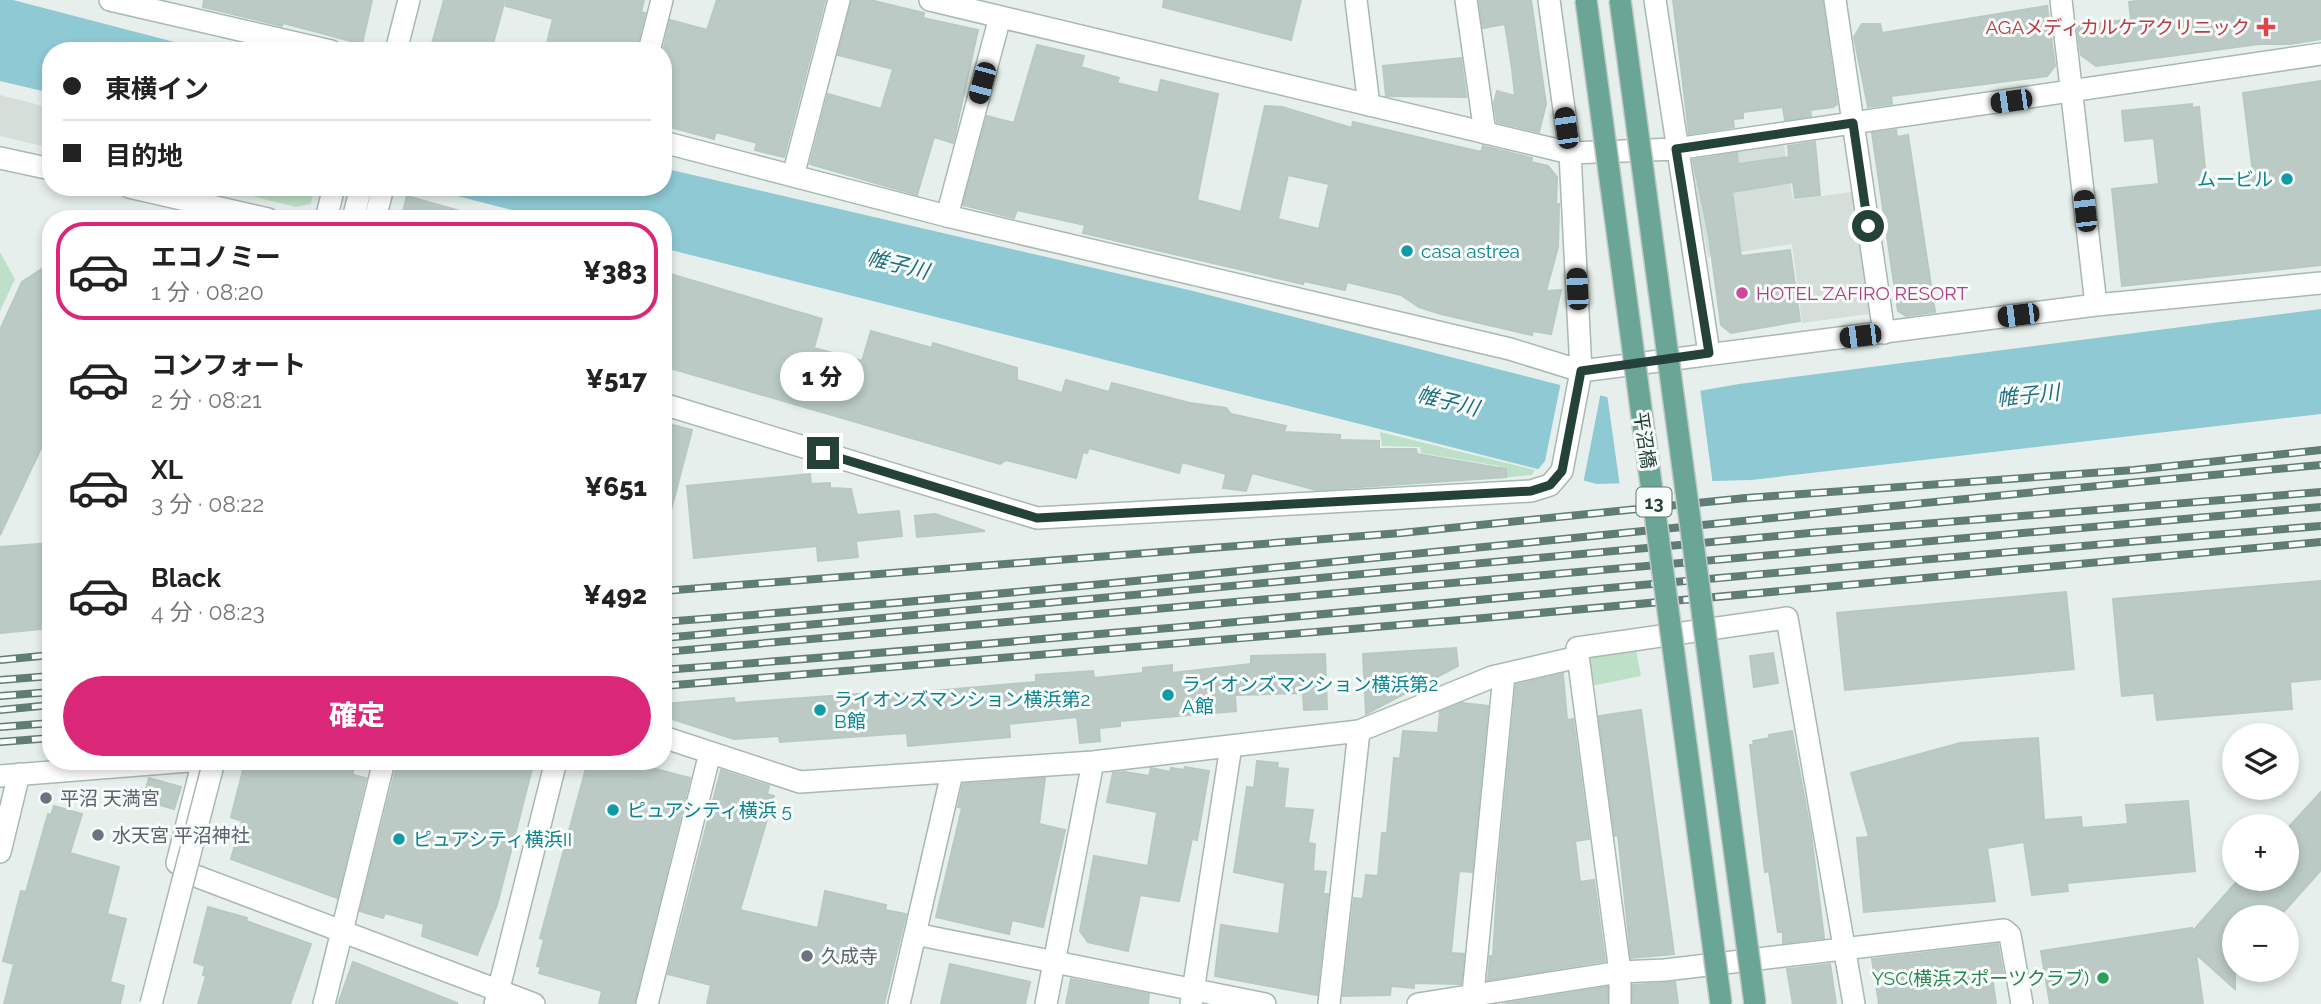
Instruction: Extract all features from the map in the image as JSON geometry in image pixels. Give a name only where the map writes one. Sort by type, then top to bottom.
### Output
[{"type":"main road","name":"平沼橋","points":[[1586,0],[1721,1004]]},
{"type":"main road","name":"平沼橋","points":[[1620,0],[1755,1004]]},
{"type":"street","points":[[110,0],[292,42]]},
{"type":"street","points":[[398,42],[409,0]]},
{"type":"street","points":[[651,42],[662,0]]},
{"type":"street","points":[[793,176],[839,0]]},
{"type":"street","points":[[1356,0],[1369,105]]},
{"type":"street","points":[[1466,0],[1485,133]]},
{"type":"street","points":[[672,407],[1037,518],[1531,491],[1550,485],[1562,471],[1581,371],[1570,153],[1549,0]]},
{"type":"street","points":[[1654,0],[1709,353]]},
{"type":"street","points":[[1835,0],[1884,333]]},
{"type":"street","points":[[2061,0],[2096,305]]},
{"type":"street","points":[[943,2],[1570,153],[1676,149],[2321,54]]},
{"type":"street","points":[[947,216],[1000,17]]},
{"type":"street","points":[[672,144],[947,216],[1510,349],[1581,371],[2096,305],[2321,283]]},
{"type":"street","points":[[0,158],[42,167]]},
{"type":"street","points":[[169,196],[229,210]]},
{"type":"street","points":[[1620,1004],[1620,972],[1577,648],[1787,618],[1854,1004]]},
{"type":"street","points":[[672,740],[800,782],[1093,762],[1359,731],[1504,675],[1578,657]]},
{"type":"street","points":[[1472,1000],[1504,675]]},
{"type":"street","points":[[1329,1004],[1359,731]]},
{"type":"street","points":[[1192,996],[1231,746]]},
{"type":"street","points":[[647,1004],[710,753]]},
{"type":"street","points":[[1046,1004],[1093,762]]},
{"type":"street","points":[[0,852],[10,775],[74,770]]},
{"type":"street","points":[[160,1004],[202,770]]},
{"type":"street","points":[[151,1004],[212,770]]},
{"type":"street","points":[[141,1004],[220,770]]},
{"type":"street","points":[[324,1004],[382,770]]},
{"type":"street","points":[[497,997],[554,770]]},
{"type":"street","points":[[899,1004],[952,773]]},
{"type":"street","points":[[185,869],[497,997],[534,1004]]},
{"type":"street","points":[[1418,1004],[1472,1000],[1620,972],[1665,970],[2004,930],[2010,935],[2022,1004]]},
{"type":"street","points":[[915,934],[1054,962],[1192,996],[1265,1004]]},
{"type":"shaded area","points":[[0,95],[42,106],[42,146],[0,136]]},
{"type":"shaded area","points":[[1784,145],[1793,200],[1859,191],[1877,313],[1802,323],[1792,244],[1708,257],[1689,157]]},
{"type":"green space","points":[[251,196],[312,196],[311,204],[296,207]]},
{"type":"green space","points":[[0,252],[15,279],[0,311]]},
{"type":"green space","points":[[1380,432],[1535,470],[1532,475],[1501,478],[1499,466],[1421,453],[1420,447],[1382,446]]},
{"type":"green space","points":[[1635,645],[1641,676],[1591,686],[1587,654]]},
{"type":"water","points":[[0,0],[13,0],[174,42],[42,42],[42,91],[0,81]]},
{"type":"water","name":"帷子川","points":[[672,170],[1193,291],[1630,403],[1739,384],[2321,309],[2321,414],[1751,480],[1597,484],[672,250],[672,210],[512,210],[457,196],[672,196]]},
{"type":"pier","points":[[1561,382],[1601,392],[1583,484],[1536,472],[1545,461]]},
{"type":"pier","points":[[1700,388],[1713,485],[1620,487],[1607,394],[1630,400]]},
{"type":"building","points":[[204,0],[372,0],[362,42],[203,7]]},
{"type":"building","points":[[444,0],[505,0],[493,42],[432,42]]},
{"type":"building","points":[[507,0],[644,0],[641,12],[645,13],[638,42],[547,42],[553,19],[506,6]]},
{"type":"building","points":[[717,0],[825,0],[784,157],[755,150],[757,143],[716,132],[714,139],[672,127],[672,42],[665,42],[670,20],[707,30]]},
{"type":"building","points":[[852,0],[870,0],[924,13],[923,18],[978,30],[953,143],[934,137],[917,195],[810,164],[828,94],[881,109],[893,69],[838,55]]},
{"type":"building","points":[[1164,0],[1301,0],[1291,40],[1163,7]]},
{"type":"building","points":[[1479,0],[1531,0],[1546,104],[1539,132],[1497,122],[1494,103],[1497,91],[1515,96],[1512,69],[1505,24],[1483,28]]},
{"type":"building","points":[[1673,0],[1822,0],[1837,104],[1810,110],[1811,116],[1785,120],[1783,107],[1743,112],[1743,118],[1733,119],[1734,127],[1689,134]]},
{"type":"building","points":[[2321,0],[2321,39],[2290,44],[2259,44],[2096,66],[2081,55],[2077,26],[2131,19],[2129,2]]},
{"type":"building","points":[[2047,6],[2055,66],[2047,76],[1891,96],[1892,104],[1868,107],[1854,37],[1862,24],[1880,24],[1882,33]]},
{"type":"building","points":[[1037,45],[1084,56],[1081,67],[1119,78],[1117,83],[1158,93],[1161,80],[1218,94],[1197,200],[1241,212],[1265,106],[1282,107],[1352,128],[1353,122],[1481,152],[1483,146],[1532,158],[1531,162],[1548,166],[1557,177],[1558,247],[1546,291],[1561,290],[1551,334],[1533,331],[1532,335],[1441,314],[1419,307],[1401,295],[1347,282],[1345,290],[1304,281],[1303,284],[1083,233],[1085,225],[1017,210],[1014,218],[963,205],[987,116],[1014,123]],"holes":[[[1288,175],[1329,184],[1319,229],[1278,219]]]},
{"type":"building","points":[[1461,58],[1466,97],[1386,96],[1383,66]]},
{"type":"building","points":[[2321,81],[2321,265],[2122,286],[2112,189],[2159,184],[2154,138],[2125,141],[2122,111],[2192,104],[2192,108],[2199,107],[2206,179],[2253,173],[2243,93]]},
{"type":"building","points":[[1896,130],[1897,137],[1908,135],[1935,312],[1906,316],[1898,311],[1872,133]]},
{"type":"building","points":[[1815,142],[1820,195],[1795,198],[1793,182],[1732,192],[1741,256],[1790,250],[1800,321],[1731,333],[1721,325],[1709,236],[1693,160],[1737,153],[1738,164],[1789,157],[1788,146]]},
{"type":"building","points":[[407,196],[456,210],[403,210]]},
{"type":"building","points":[[42,269],[42,446],[0,535],[0,330],[22,282]]},
{"type":"building","points":[[672,274],[822,319],[814,348],[862,361],[871,331],[932,348],[933,343],[1017,368],[1017,380],[1062,393],[1066,380],[1109,392],[1112,383],[1190,403],[1226,408],[1231,414],[1286,426],[1284,432],[1340,435],[1340,440],[1379,441],[1379,449],[1416,449],[1417,454],[1506,469],[1506,477],[1316,490],[1252,473],[1246,491],[1223,488],[1226,474],[1182,462],[1179,473],[1089,448],[1087,453],[1083,452],[1076,478],[1006,460],[1000,464],[672,369]]},
{"type":"building","points":[[672,425],[692,430],[672,506]]},
{"type":"building","points":[[810,474],[811,484],[830,483],[830,488],[851,489],[857,515],[899,511],[902,536],[856,541],[858,557],[818,561],[817,546],[694,558],[687,486]]},
{"type":"building","points":[[935,514],[985,531],[917,537],[915,516]]},
{"type":"building","points":[[42,544],[42,629],[0,633],[0,547]]},
{"type":"building","points":[[2321,581],[2321,679],[2290,682],[2292,709],[2157,720],[2154,693],[2122,696],[2113,599]]},
{"type":"building","points":[[2066,592],[2074,669],[1845,690],[1837,613]]},
{"type":"building","points":[[1456,648],[1458,666],[1366,714],[1363,654]]},
{"type":"building","points":[[1773,653],[1778,683],[1754,687],[1750,656]]},
{"type":"building","points":[[1325,654],[1327,709],[1304,710],[1303,693],[1235,695],[1236,711],[1120,721],[1120,726],[1099,728],[1100,741],[1080,743],[1077,717],[1009,724],[1010,737],[908,746],[907,733],[780,742],[779,736],[734,739],[672,719],[672,703],[734,698],[735,703],[898,691],[899,694],[1036,682],[1036,675],[1093,671],[1094,678],[1143,673],[1143,668],[1172,665],[1172,673],[1251,664],[1251,656]]},
{"type":"building","points":[[1563,674],[1567,720],[1573,719],[1589,839],[1575,841],[1580,882],[1594,880],[1605,961],[1488,980],[1490,956],[1493,956],[1516,685]]},
{"type":"building","points":[[1462,703],[1488,706],[1472,872],[1459,871],[1451,953],[1464,954],[1461,984],[1414,983],[1414,988],[1391,986],[1390,995],[1343,996],[1354,898],[1363,899],[1366,875],[1378,876],[1382,833],[1387,833],[1394,758],[1400,759],[1403,731],[1438,733],[1440,712]]},
{"type":"building","points":[[1641,710],[1674,954],[1631,958],[1618,835],[1615,836],[1599,716]]},
{"type":"building","points":[[1792,731],[1811,834],[1824,938],[1783,943],[1783,932],[1778,932],[1769,871],[1765,872],[1750,745],[1754,745],[1753,741],[1770,738],[1769,735]]},
{"type":"building","points":[[2038,738],[2044,820],[2081,817],[2082,828],[2128,824],[2126,805],[2188,801],[2195,871],[2067,883],[2068,891],[2032,895],[2024,842],[1987,848],[1995,901],[1864,912],[1857,838],[1869,837],[1851,773],[1960,743]]},
{"type":"building","points":[[1257,761],[1278,763],[1277,768],[1288,769],[1284,808],[1313,810],[1308,843],[1315,844],[1313,871],[1326,872],[1323,894],[1328,894],[1317,995],[1215,976],[1221,925],[1279,934],[1285,883],[1234,872],[1247,787],[1254,788]]},
{"type":"building","points":[[1185,767],[1209,771],[1197,840],[1192,839],[1179,901],[1140,895],[1128,951],[1088,942],[1080,931],[1094,856],[1148,866],[1157,812],[1107,802],[1113,773],[1149,776],[1151,768],[1170,772],[1171,768],[1184,770]]},
{"type":"building","points":[[243,770],[353,770],[353,775],[366,778],[337,898],[231,859],[242,821],[231,817]]},
{"type":"building","points":[[396,770],[532,770],[497,905],[477,955],[422,936],[424,924],[385,913],[383,918],[360,911]]},
{"type":"building","points":[[586,770],[659,770],[690,778],[634,1004],[599,1004],[602,991],[539,973],[541,967],[537,966],[544,940],[540,938]]},
{"type":"building","points":[[721,770],[769,786],[767,794],[774,796],[740,910],[818,928],[825,891],[886,905],[885,910],[906,914],[884,1004],[707,1004],[711,985],[668,974]]},
{"type":"building","points":[[149,778],[181,787],[174,809],[143,800]]},
{"type":"building","points":[[1045,778],[1039,824],[1065,830],[1043,927],[1012,920],[1009,934],[936,917],[962,808],[958,807],[963,784]]},
{"type":"building","points":[[2321,792],[2321,870],[2290,905],[2222,905],[2222,977],[2196,954],[2203,1004],[2050,1004],[2041,951],[2192,928],[2192,932],[2228,891],[2299,891],[2299,816]]},
{"type":"building","points":[[54,806],[82,814],[70,853],[119,867],[107,914],[126,919],[110,982],[124,986],[120,1004],[4,1004],[14,964],[3,961],[21,891],[26,892],[48,814],[51,815]]},
{"type":"building","points":[[208,907],[247,918],[246,921],[311,944],[290,1004],[198,1004],[206,976],[203,975],[205,966],[194,962]]},
{"type":"building","points":[[1998,944],[2003,974],[1992,976],[1996,1004],[1879,1004],[1872,959]]},
{"type":"building","points":[[353,962],[457,1003],[457,1004],[338,1004]]},
{"type":"building","points":[[950,964],[1030,982],[1025,1004],[941,1004]]},
{"type":"building","points":[[1830,964],[1836,1004],[1793,1004],[1787,969]]},
{"type":"building","points":[[1071,979],[1149,994],[1148,1004],[1066,1004]]},
{"type":"building","points":[[1675,982],[1678,1004],[1633,1004],[1633,985]]},
{"type":"building","points":[[1607,987],[1607,1004],[1502,1004]]},
{"type":"railway","points":[[672,590],[1401,533],[1746,498],[2134,470],[2321,450]]},
{"type":"railway","points":[[672,621],[1285,567],[2321,465]]},
{"type":"railway","points":[[672,637],[1810,533],[2321,492]]},
{"type":"railway","points":[[672,651],[2321,507]]},
{"type":"railway","points":[[672,669],[2321,526]]},
{"type":"railway","points":[[672,685],[1484,618],[2321,542]]},
{"type":"railway","points":[[0,660],[42,656]]},
{"type":"railway","points":[[0,680],[42,677]]},
{"type":"railway","points":[[0,696],[42,693]]},
{"type":"railway","points":[[0,710],[42,706]]},
{"type":"railway","points":[[0,727],[42,724]]},
{"type":"railway","points":[[0,742],[42,739]]},
{"type":"place","name":"AGAメディカルケアクリニック","points":[[2266,27]]},
{"type":"place","name":"ムービル","points":[[2287,179]]},
{"type":"place","name":"casa astrea","points":[[1407,251]]},
{"type":"place","name":"HOTEL ZAFIRO RESORT","points":[[1742,293]]},
{"type":"place","name":"ライオンズマンション横浜第2 A館","points":[[1168,695]]},
{"type":"place","name":"ライオンズマンション横浜第2 B館","points":[[820,710]]},
{"type":"place","name":"平沼 天満宮","points":[[46,798]]},
{"type":"place","name":"ピュアシティ横浜 5","points":[[613,810]]},
{"type":"place","name":"水天宮 平沼神社","points":[[98,835]]},
{"type":"place","name":"ピュアシティ横浜II","points":[[399,839]]},
{"type":"place","name":"久成寺","points":[[807,956]]},
{"type":"place","name":"YSC(横浜スポーツクラブ)","points":[[2103,978]]},
{"type":"route","points":[[823,453],[1037,518],[1531,491],[1550,485],[1562,471],[1581,371],[1709,353],[1676,149],[1853,123],[1868,226]]}]
